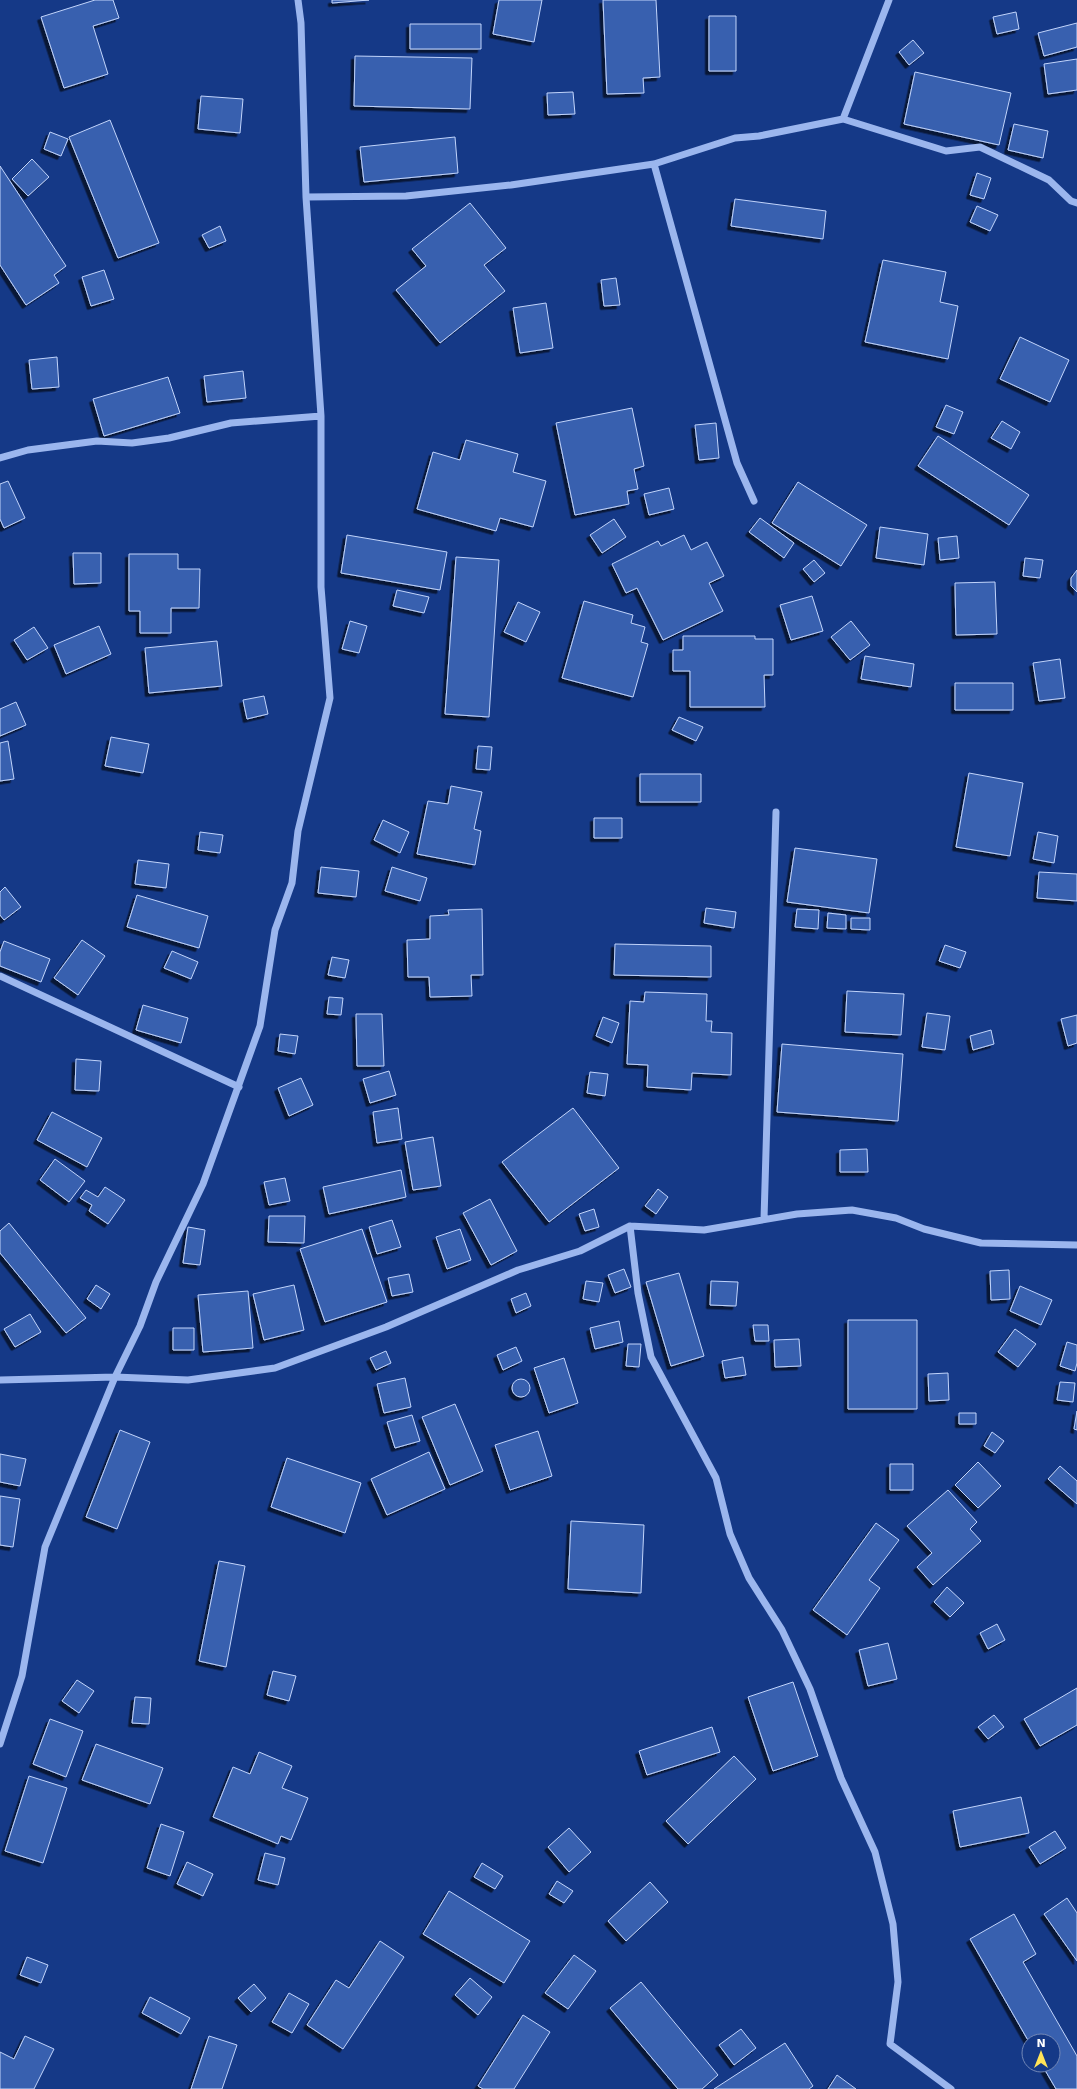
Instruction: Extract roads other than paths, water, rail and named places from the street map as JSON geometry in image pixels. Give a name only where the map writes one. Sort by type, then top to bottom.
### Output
[{"type":"street","points":[[0,1744],[22,1676],[45,1547],[115,1377],[140,1326],[156,1282],[203,1184],[260,1026],[275,930],[292,883],[298,831],[330,698],[321,587],[321,416],[306,197],[301,23],[298,0]]},
{"type":"street","points":[[843,119],[889,0]]},
{"type":"street","points":[[306,197],[406,196],[511,185],[654,164],[735,138],[759,136],[843,119],[946,151],[980,147],[1049,180],[1071,201],[1077,203]]},
{"type":"street","points":[[654,164],[737,463],[754,501]]},
{"type":"street","points":[[0,458],[28,450],[97,441],[132,443],[169,438],[232,423],[321,416]]},
{"type":"street","points":[[764,1219],[776,812]]},
{"type":"street","points":[[0,976],[239,1087]]},
{"type":"street","points":[[0,1380],[115,1377],[188,1380],[275,1368],[386,1327],[518,1270],[580,1251],[630,1226],[704,1230],[797,1214],[852,1210],[896,1218],[924,1229],[981,1243],[1077,1245]]},
{"type":"street","points":[[630,1226],[638,1293],[651,1357],[716,1478],[730,1534],[749,1578],[782,1630],[810,1689],[841,1778],[875,1852],[893,1924],[898,1982],[890,2044],[951,2089]]}]
